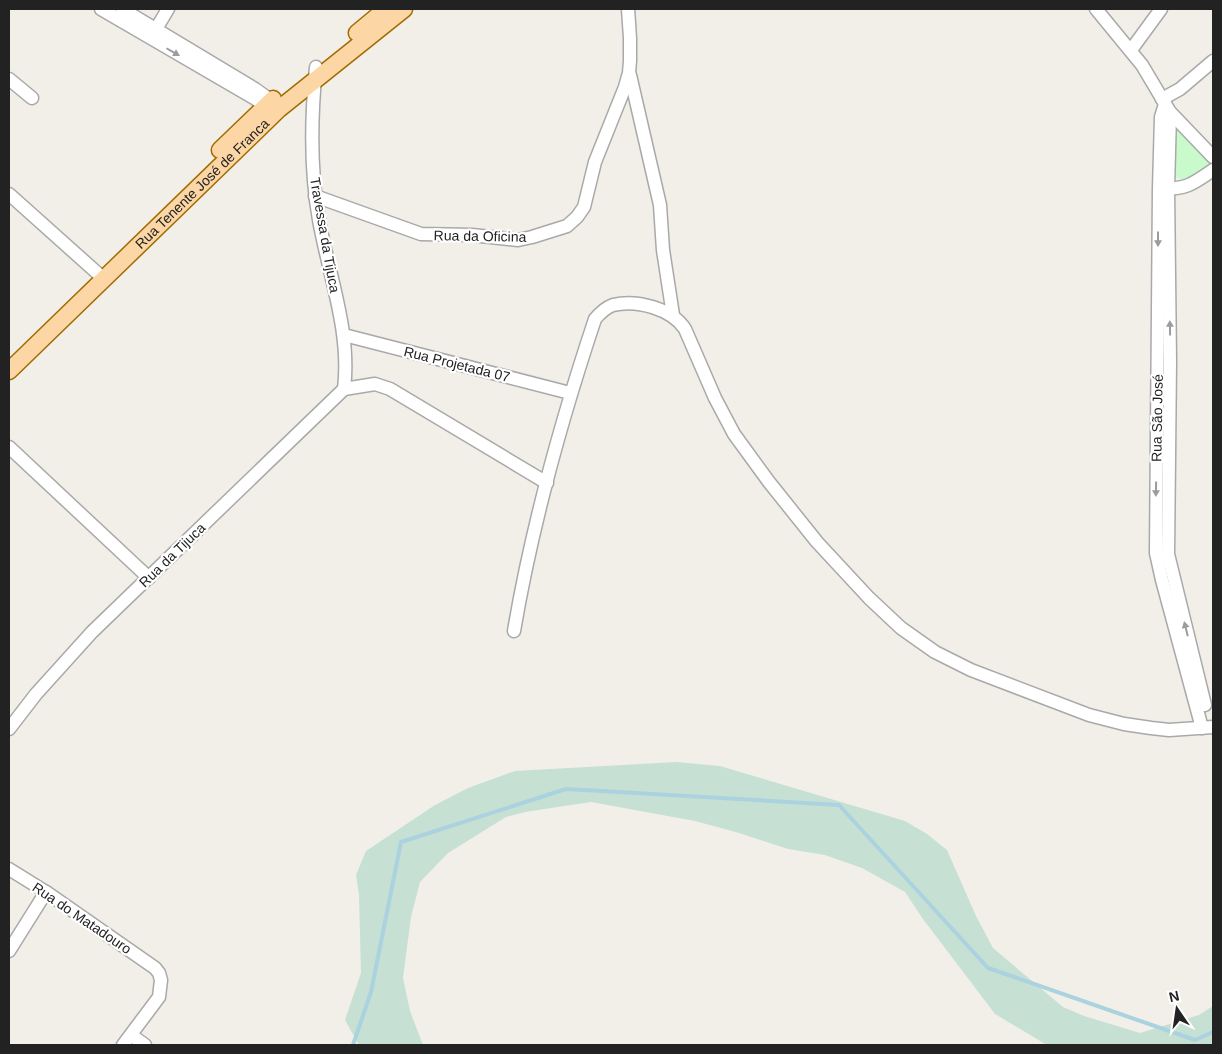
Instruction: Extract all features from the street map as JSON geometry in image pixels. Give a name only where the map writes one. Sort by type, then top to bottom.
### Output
[{"type":"main road","name":"Rua Tenente José de Franca","points":[[315,74],[386,9]]},
{"type":"main road","name":"Rua Tenente José de Franca","points":[[9,371],[100,275],[273,107],[404,9]]},
{"type":"main road","name":"Rua Tenente José de Franca","points":[[9,356],[100,275]]},
{"type":"street","points":[[101,9],[151,31],[255,89],[273,107]]},
{"type":"street","points":[[122,9],[151,31]]},
{"type":"street","points":[[151,31],[168,9]]},
{"type":"street","name":"Rua da Oficina","points":[[315,196],[420,234],[472,235],[518,240],[567,226],[584,207],[595,162],[629,73],[630,38],[628,9]]},
{"type":"street","points":[[1096,9],[1142,65],[1166,105],[1213,157]]},
{"type":"street","points":[[1130,50],[1161,9]]},
{"type":"street","points":[[1166,105],[1213,61]]},
{"type":"street","points":[[629,73],[660,205],[663,250],[673,315]]},
{"type":"street","name":"Travessa da Tijuca","points":[[315,74],[312,148],[315,196],[344,335],[347,370],[344,389]]},
{"type":"street","points":[[9,79],[32,98]]},
{"type":"street","name":"Rua São José","points":[[1166,105],[1163,189],[1164,361],[1156,553],[1162,580],[1208,727]]},
{"type":"street","points":[[1163,189],[1178,189],[1193,184],[1213,170]]},
{"type":"street","points":[[11,199],[100,275]]},
{"type":"street","points":[[514,631],[524,576],[570,393],[594,319],[602,311],[614,305],[629,304],[658,308],[673,315],[680,321],[715,398],[734,434],[769,482],[818,542],[869,598],[901,628],[934,652],[971,670],[1089,715],[1169,730],[1208,727]]},
{"type":"street","name":"Rua Projetada 07","points":[[344,335],[570,393]]},
{"type":"street","points":[[344,389],[375,384],[390,389],[547,483]]},
{"type":"street","name":"Rua da Tijuca","points":[[9,729],[61,665],[92,632],[344,389]]},
{"type":"street","points":[[9,447],[149,578]]},
{"type":"street","name":"Rua do Matadouro","points":[[9,869],[46,892],[155,968],[159,973],[161,980],[159,997],[131,1035]]},
{"type":"street","points":[[9,950],[46,892]]},
{"type":"street","points":[[123,1045],[131,1035],[145,1045]]},
{"type":"green space","points":[[1182,125],[1211,163],[1186,180],[1177,178],[1174,172],[1173,128]]},
{"type":"green space","points":[[676,762],[720,766],[905,821],[927,834],[947,850],[976,916],[993,948],[1063,1007],[1084,1016],[1140,1033],[1199,1015],[1213,1006],[1213,1045],[1047,1045],[995,1014],[923,919],[905,892],[862,868],[825,855],[788,849],[695,821],[591,802],[525,812],[506,817],[448,853],[420,882],[411,917],[403,978],[410,1011],[423,1045],[359,1045],[345,1020],[361,973],[359,895],[356,875],[366,851],[435,805],[468,788],[515,771]]},
{"type":"waterway","points":[[353,1045],[371,992],[401,842],[566,789],[839,805],[988,968],[1195,1040],[1213,1032]]}]
